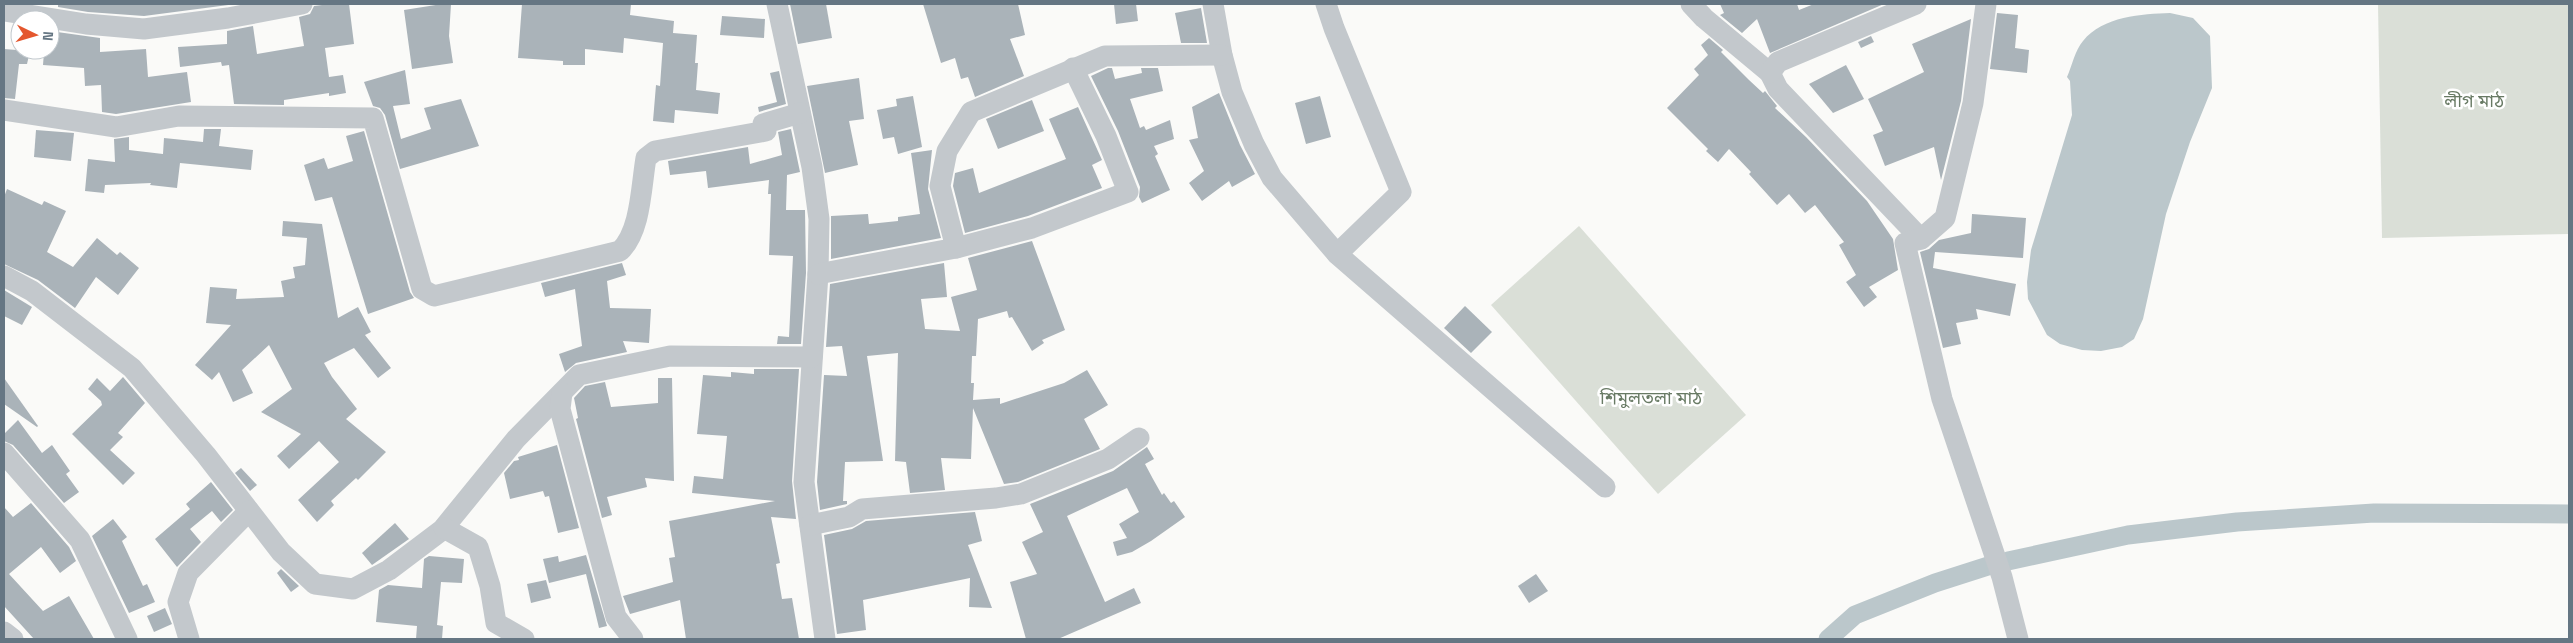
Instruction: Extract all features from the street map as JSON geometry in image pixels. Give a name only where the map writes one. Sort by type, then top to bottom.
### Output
[{"type":"street","points":[[4,11],[86,24],[144,29],[228,18],[302,4]]},
{"type":"street","points":[[777,4],[812,166],[819,220],[818,274],[804,482],[825,639]]},
{"type":"street","points":[[1213,4],[1222,55],[1232,92],[1254,144],[1272,178],[1337,254],[1605,487]]},
{"type":"street","points":[[1326,4],[1401,192],[1337,254]]},
{"type":"street","points":[[1691,4],[1704,18],[1770,73],[1778,89],[1921,239]]},
{"type":"street","points":[[1770,73],[1778,62],[1916,4]]},
{"type":"street","points":[[1986,4],[1973,103],[1945,218],[1921,239],[1904,243],[1942,399],[2002,577],[2018,639]]},
{"type":"street","points":[[956,248],[940,186],[946,151],[971,112],[1104,56],[1222,55]]},
{"type":"street","points":[[818,274],[956,248],[1032,228],[1128,192],[1106,136],[1073,68]]},
{"type":"street","points":[[4,110],[116,126],[179,116],[373,118],[422,289],[434,296],[620,251],[629,243],[636,228],[646,158],[655,151],[766,131],[763,124],[800,113]]},
{"type":"street","points":[[4,276],[32,291],[132,368],[206,455],[281,552],[315,584],[353,589],[389,570],[444,528],[516,439],[579,375],[670,356],[812,357]]},
{"type":"street","points":[[562,393],[560,409],[616,618],[633,639]]},
{"type":"street","points":[[810,525],[848,518],[862,509],[1022,494],[1108,459],[1139,438]]},
{"type":"street","points":[[4,453],[80,540],[127,639]]},
{"type":"street","points":[[189,639],[178,602],[188,573],[249,511]]},
{"type":"street","points":[[444,528],[478,547],[490,586],[496,623],[524,639]]},
{"type":"street","points":[[4,632],[14,639]]},
{"type":"green space","name":"লীগ মাঠ","points":[[2378,4],[2569,4],[2569,234],[2382,238]]},
{"type":"green space","name":"শিমুলতলা মাঠ","points":[[1579,226],[1746,415],[1658,494],[1491,305]]},
{"type":"shaded area","points":[[2170,13],[2193,18],[2210,36],[2212,88],[2190,142],[2166,214],[2143,319],[2134,339],[2122,347],[2101,351],[2082,350],[2060,344],[2047,335],[2028,299],[2027,282],[2031,250],[2072,115],[2070,81],[2067,77],[2080,45],[2091,33],[2101,26],[2124,18]]},
{"type":"building","points":[[58,4],[236,4],[144,16],[88,12],[58,7]]},
{"type":"building","points":[[349,4],[354,44],[325,48],[329,77],[343,75],[346,93],[329,96],[329,93],[284,100],[284,105],[234,104],[229,65],[222,66],[221,62],[180,67],[178,47],[227,44],[227,31],[253,26],[257,54],[304,46],[299,17],[310,14],[314,6]]},
{"type":"building","points":[[451,4],[449,36],[453,63],[412,69],[404,10]]},
{"type":"building","points":[[522,4],[631,4],[630,15],[674,21],[673,33],[697,35],[695,63],[698,63],[696,90],[720,93],[718,114],[675,110],[674,123],[653,121],[656,85],[660,86],[663,43],[624,38],[623,53],[585,49],[585,65],[563,65],[563,61],[518,58]]},
{"type":"building","points":[[790,4],[826,4],[832,38],[798,44]]},
{"type":"building","points":[[923,4],[1018,4],[1025,35],[1010,39],[1024,76],[975,97],[968,77],[961,79],[955,58],[941,63]]},
{"type":"building","points":[[1114,4],[1136,4],[1138,21],[1116,24]]},
{"type":"building","points":[[1720,4],[1797,4],[1799,10],[1814,4],[1884,4],[1770,53],[1757,19],[1742,33],[1720,15],[1724,13]]},
{"type":"building","points":[[1201,8],[1207,43],[1181,43],[1175,13]]},
{"type":"building","points":[[1997,13],[2018,15],[2015,48],[2029,50],[2027,73],[1990,69]]},
{"type":"building","points":[[722,16],[765,19],[764,38],[720,35]]},
{"type":"building","points":[[1971,19],[1961,101],[1941,180],[1934,147],[1885,166],[1873,135],[1883,131],[1868,99],[1924,72],[1912,44]]},
{"type":"building","points":[[60,32],[100,38],[100,52],[146,49],[148,77],[187,72],[191,102],[116,114],[102,112],[101,85],[85,86],[84,68],[43,65],[43,60],[60,60]]},
{"type":"building","points":[[1871,36],[1874,42],[1861,48],[1858,42]]},
{"type":"building","points":[[1709,38],[1723,50],[1721,52],[1749,80],[1763,93],[1765,91],[1777,106],[1775,108],[1806,137],[1867,201],[1893,239],[1898,270],[1869,287],[1877,297],[1864,307],[1846,282],[1856,275],[1839,245],[1844,242],[1815,205],[1805,213],[1789,194],[1777,205],[1749,174],[1751,172],[1729,149],[1718,162],[1706,151],[1708,149],[1667,108],[1699,75],[1694,69],[1708,55],[1701,45]]},
{"type":"building","points":[[4,49],[10,49],[10,60],[28,60],[27,64],[19,64],[15,99],[4,98]]},
{"type":"building","points":[[1846,65],[1864,99],[1833,113],[1809,84]]},
{"type":"building","points":[[1112,68],[1115,79],[1142,73],[1141,68],[1158,68],[1163,91],[1130,99],[1140,128],[1144,126],[1146,130],[1170,120],[1174,139],[1154,146],[1158,154],[1155,156],[1170,190],[1142,203],[1139,197],[1140,187],[1118,131],[1091,76]]},
{"type":"building","points":[[405,70],[410,104],[393,106],[401,139],[431,129],[424,108],[461,99],[479,146],[400,169],[385,115],[380,108],[373,106],[364,82]]},
{"type":"building","points":[[779,71],[786,104],[759,112],[758,107],[777,102],[770,73]]},
{"type":"building","points":[[859,78],[864,119],[849,121],[858,165],[825,173],[807,86]]},
{"type":"building","points":[[1219,93],[1240,145],[1255,174],[1232,187],[1229,181],[1202,201],[1189,183],[1204,171],[1189,140],[1198,138],[1192,107]]},
{"type":"building","points":[[913,96],[922,147],[898,154],[894,137],[883,139],[877,110],[897,106],[896,99]]},
{"type":"building","points":[[1320,96],[1331,137],[1306,144],[1295,103]]},
{"type":"building","points":[[1032,100],[1044,131],[998,149],[986,119]]},
{"type":"building","points":[[1078,107],[1102,160],[1092,165],[1102,188],[1028,216],[965,233],[953,186],[955,173],[973,168],[979,193],[1066,159],[1049,119]]},
{"type":"building","points":[[204,129],[221,129],[219,146],[253,150],[251,170],[180,163],[177,188],[150,185],[151,183],[105,185],[104,193],[85,191],[88,159],[115,162],[114,139],[129,137],[129,150],[163,154],[164,138],[203,142]]},
{"type":"building","points":[[791,129],[800,172],[787,175],[786,210],[805,210],[806,273],[801,344],[777,344],[778,336],[789,337],[793,256],[769,255],[771,194],[768,194],[769,180],[708,188],[706,171],[670,175],[668,161],[748,147],[750,164],[782,155],[778,132]]},
{"type":"building","points":[[36,130],[74,133],[71,161],[34,157]]},
{"type":"building","points":[[364,131],[410,292],[414,298],[368,314],[332,197],[315,201],[304,165],[324,158],[328,169],[353,161],[346,136]]},
{"type":"building","points":[[932,150],[928,189],[941,238],[831,259],[831,216],[868,214],[869,224],[898,221],[898,217],[920,214],[911,153]]},
{"type":"building","points":[[7,189],[42,205],[44,201],[66,211],[47,252],[73,267],[97,238],[117,255],[120,252],[139,268],[118,295],[96,277],[75,308],[38,280],[4,264],[4,197]]},
{"type":"building","points":[[1972,214],[2026,218],[2023,258],[1935,252],[1933,268],[2016,284],[2010,316],[1976,309],[1978,319],[1956,323],[1961,344],[1943,348],[1920,252],[1929,249],[1939,240],[1971,233]]},
{"type":"building","points":[[283,221],[322,224],[338,318],[358,307],[371,332],[365,335],[391,368],[378,378],[354,348],[324,363],[332,377],[357,409],[346,419],[386,452],[358,480],[356,478],[331,501],[334,505],[317,522],[298,500],[339,462],[319,441],[289,469],[277,456],[301,434],[261,412],[292,389],[269,345],[242,370],[253,393],[233,402],[219,372],[212,380],[195,365],[231,325],[206,323],[210,287],[237,289],[236,299],[284,297],[281,281],[295,278],[293,267],[305,265],[307,238],[282,236]]},
{"type":"building","points":[[1032,241],[1065,330],[1042,340],[1044,343],[1032,351],[1012,317],[1009,318],[1007,311],[978,319],[976,356],[972,356],[971,383],[974,383],[973,400],[1000,398],[1000,404],[1064,383],[1087,370],[1108,405],[1084,419],[1100,449],[1018,482],[1004,484],[973,408],[971,459],[941,458],[945,490],[910,493],[906,462],[895,461],[898,353],[867,356],[883,461],[845,462],[843,501],[847,501],[847,504],[820,510],[817,482],[824,375],[847,376],[842,346],[826,347],[830,284],[944,263],[947,297],[921,299],[925,329],[960,331],[951,297],[977,290],[968,258]]},
{"type":"building","points":[[622,263],[626,275],[607,281],[610,308],[651,309],[649,343],[623,341],[627,352],[576,363],[565,372],[559,354],[582,346],[575,289],[545,297],[541,283]]},
{"type":"building","points":[[4,290],[32,307],[22,325],[4,316]]},
{"type":"building","points":[[1465,306],[1492,332],[1471,353],[1444,328]]},
{"type":"building","points":[[754,369],[799,369],[792,481],[796,519],[771,517],[780,563],[776,564],[782,599],[792,598],[799,639],[686,639],[680,600],[630,614],[623,596],[673,582],[669,558],[675,557],[669,521],[775,501],[692,493],[694,476],[723,479],[727,436],[697,434],[703,375],[731,377],[731,372],[754,374]]},
{"type":"building","points":[[123,377],[145,403],[118,433],[123,437],[110,450],[135,473],[123,485],[72,434],[102,405],[101,401],[88,389],[97,378],[110,391]]},
{"type":"building","points":[[4,378],[38,426],[37,427],[4,404]]},
{"type":"building","points":[[658,378],[672,378],[674,481],[645,478],[647,487],[607,497],[612,515],[602,518],[576,419],[578,418],[574,398],[585,386],[605,382],[611,407],[658,403]]},
{"type":"building","points":[[18,420],[42,453],[52,445],[70,471],[66,474],[79,492],[64,503],[13,445],[4,441],[4,434]]},
{"type":"building","points":[[557,445],[579,528],[558,533],[549,496],[545,497],[543,491],[510,499],[504,473],[514,461],[519,460],[518,457]]},
{"type":"building","points":[[1147,447],[1154,459],[1145,464],[1153,479],[1162,495],[1164,493],[1171,503],[1174,501],[1185,517],[1132,552],[1117,556],[1113,542],[1127,538],[1119,524],[1139,512],[1127,488],[1067,516],[1105,602],[1134,588],[1141,603],[1058,639],[1026,639],[1010,582],[1037,574],[1022,542],[1043,532],[1030,504],[1113,471]]},
{"type":"building","points":[[241,468],[257,485],[250,491],[235,473]]},
{"type":"building","points":[[211,482],[233,510],[221,522],[212,511],[190,529],[201,542],[177,567],[155,539],[190,509],[186,504]]},
{"type":"building","points":[[31,503],[69,547],[76,561],[60,573],[41,547],[9,574],[43,611],[69,596],[94,639],[34,639],[4,606],[4,507],[13,517]]},
{"type":"building","points":[[975,512],[982,541],[968,545],[992,608],[969,607],[970,578],[863,600],[866,630],[837,634],[824,535],[852,529],[866,521]]},
{"type":"building","points":[[113,519],[127,537],[122,541],[143,586],[147,584],[155,602],[129,613],[92,536]]},
{"type":"building","points":[[395,523],[409,539],[372,565],[362,553]]},
{"type":"building","points":[[586,555],[607,626],[599,628],[586,574],[549,583],[543,559],[558,556],[559,562]]},
{"type":"building","points":[[429,556],[464,559],[462,583],[441,582],[437,625],[443,626],[442,639],[416,639],[417,626],[376,622],[379,590],[388,585],[422,588],[424,559]]},
{"type":"building","points":[[281,569],[299,586],[291,592],[277,573]]},
{"type":"building","points":[[1536,574],[1548,591],[1529,603],[1518,586]]},
{"type":"building","points":[[546,580],[551,598],[531,603],[527,584]]},
{"type":"building","points":[[165,608],[172,624],[154,632],[147,616]]},
{"type":"waterway","points":[[2008,561],[2128,535],[2237,522],[2374,513],[2569,514]]},
{"type":"waterway","points":[[1828,639],[1855,615],[1935,583],[1988,566]]}]
